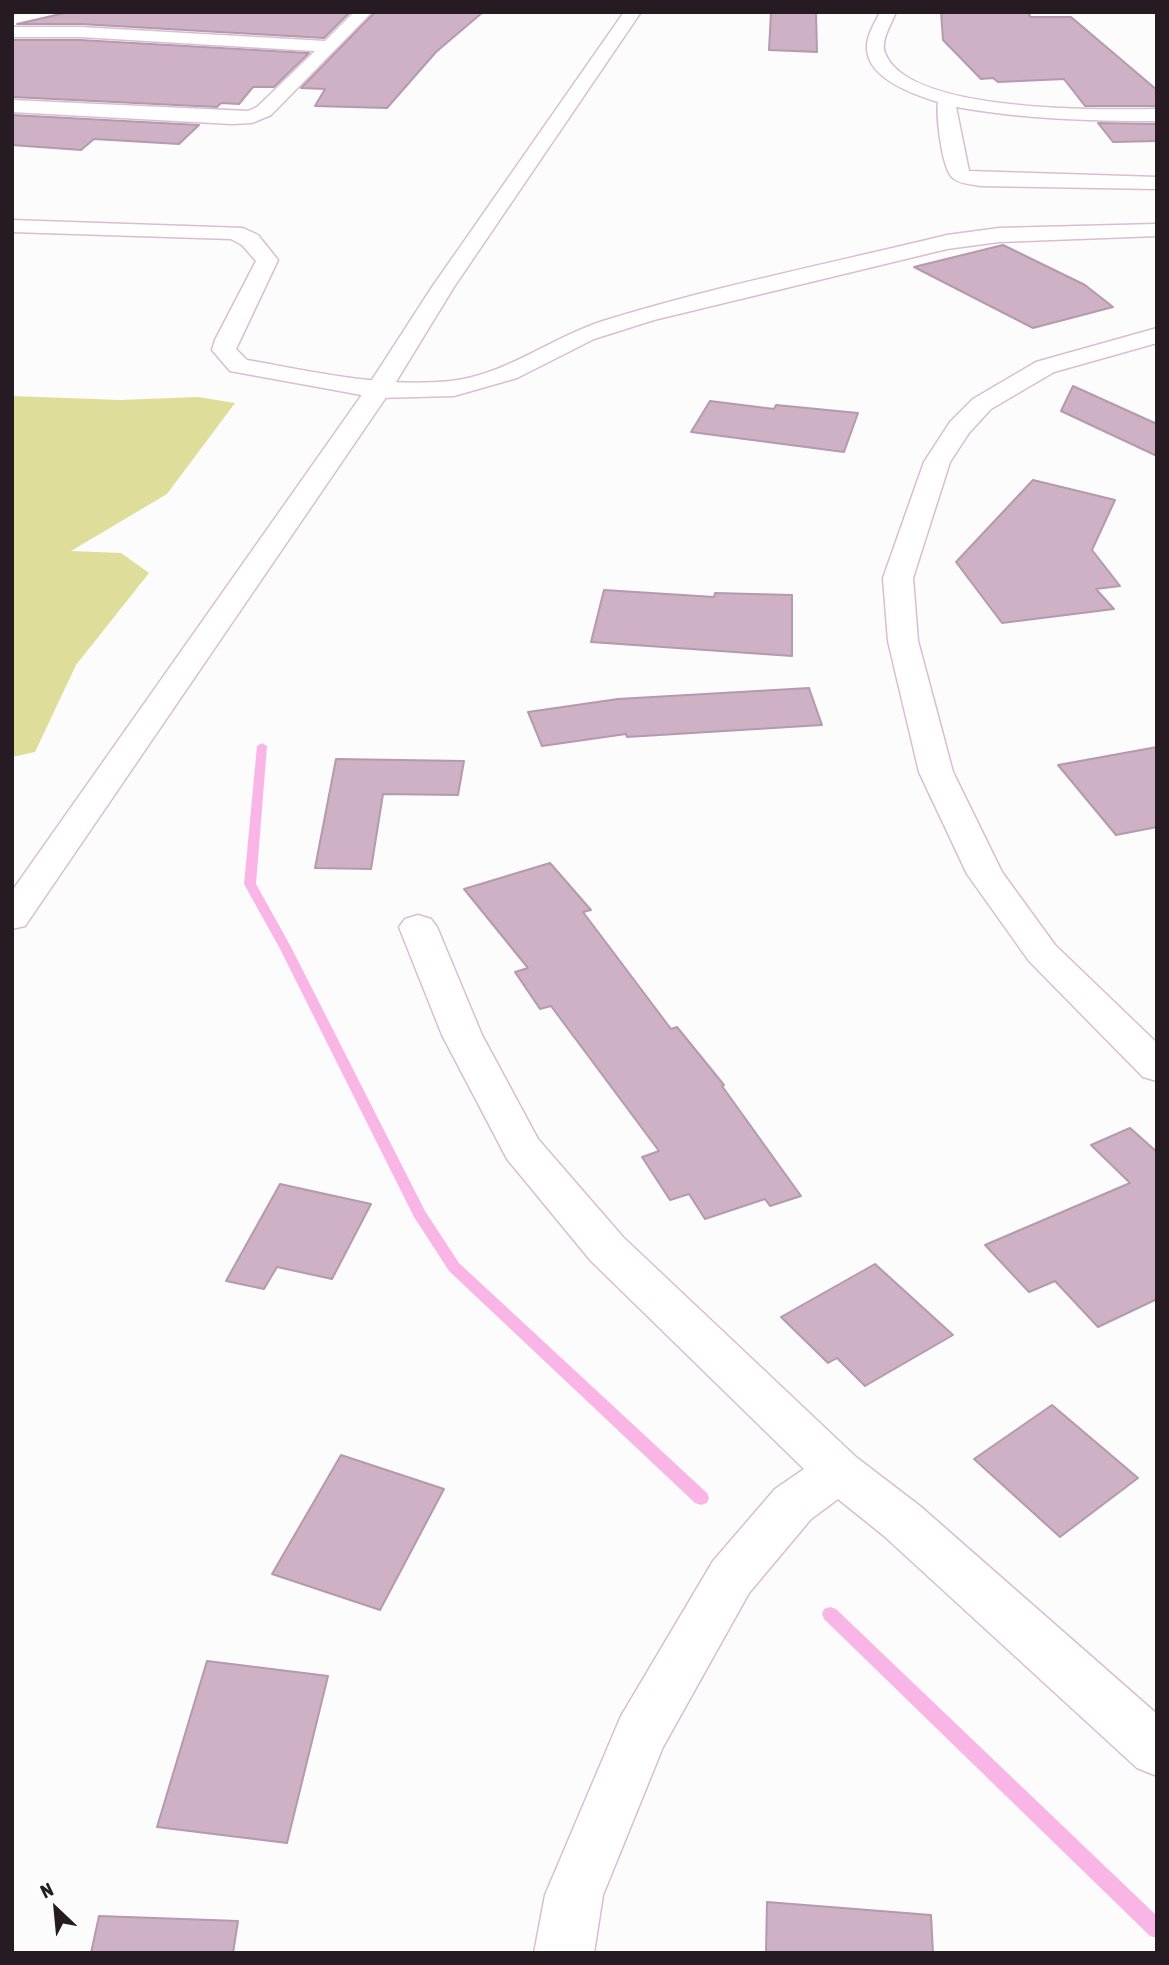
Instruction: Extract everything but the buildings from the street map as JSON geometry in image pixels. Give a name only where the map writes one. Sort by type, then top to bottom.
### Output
[{"type":"street","points":[[12,106],[252,117],[264,111],[364,12]]},
{"type":"street","points":[[12,918],[377,390],[443,287],[633,12]]},
{"type":"street","points":[[888,12],[874,49],[878,60],[888,72],[903,82],[948,98],[1006,110],[1057,115],[1157,115]]},
{"type":"street","points":[[12,32],[80,32],[327,46]]},
{"type":"street","points":[[948,98],[946,113],[957,171],[962,176],[979,180],[1157,183]]},
{"type":"street","points":[[12,226],[235,233],[250,240],[267,260],[227,341],[224,350],[229,359],[239,366],[377,390],[454,388],[508,373],[586,334],[646,315],[947,242],[999,236],[1157,230]]},
{"type":"street","points":[[1157,335],[1045,367],[982,404],[959,428],[937,462],[898,578],[903,641],[936,772],[985,874],[1042,953],[1157,1067]]},
{"type":"street","points":[[418,927],[462,1035],[522,1148],[607,1249],[839,1471],[902,1521],[1157,1750]]},
{"type":"street","points":[[564,1953],[574,1895],[648,1722],[731,1577],[793,1504],[839,1471]]},
{"type":"shaded area","points":[[12,396],[120,400],[198,397],[235,403],[167,494],[71,551],[121,553],[149,573],[76,665],[35,752],[12,757]]},
{"type":"waterway","points":[[262,746],[250,884],[285,947],[419,1213],[454,1267],[701,1498]]},
{"type":"waterway","points":[[830,1614],[1157,1929]]}]
